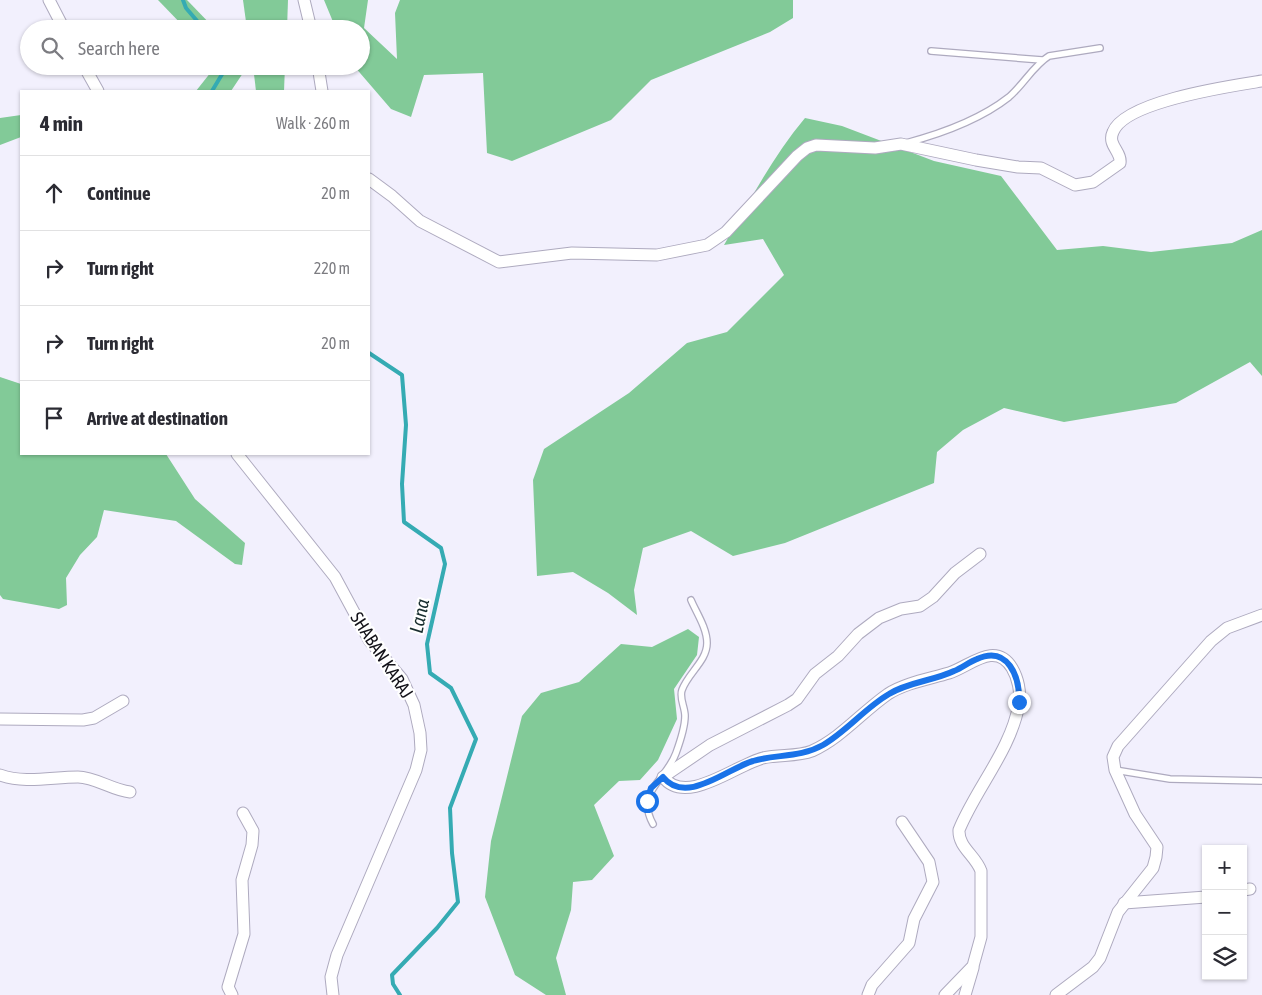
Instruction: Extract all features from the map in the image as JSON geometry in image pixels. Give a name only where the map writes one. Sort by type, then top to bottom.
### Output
[{"type":"street","points":[[49,0],[59,20]]},
{"type":"street","points":[[304,0],[309,20]]},
{"type":"street","points":[[89,75],[97,90]]},
{"type":"street","points":[[319,75],[322,90]]},
{"type":"street","points":[[370,180],[420,221],[499,262],[572,253],[657,255],[707,246],[807,148],[816,145],[875,148],[901,144],[976,160],[1018,167],[1041,168],[1075,185],[1083,185],[1103,177],[1120,164],[1119,156],[1112,144],[1112,132],[1121,121],[1131,114],[1146,106],[1222,88],[1262,81]]},
{"type":"street","name":"SHABAN KARAJ","points":[[238,455],[335,577],[369,640],[402,679],[418,716],[421,750],[416,770],[337,954],[331,976],[333,995]]},
{"type":"street","points":[[964,995],[981,937],[982,876],[978,863],[961,842],[959,830],[1014,725],[1019,690],[1014,670],[1003,658],[996,655],[977,659],[953,672],[890,693],[824,744],[811,751],[750,762],[728,775],[684,788],[675,787],[663,777],[710,745],[788,705],[797,698],[815,674],[838,656],[858,634],[879,618],[901,609],[920,606],[933,597],[955,573],[980,554]]},
{"type":"street","points":[[1056,995],[1094,967],[1100,958],[1124,903],[1153,868],[1156,847],[1134,814],[1115,770],[1113,757],[1118,746],[1211,641],[1227,628],[1262,615]]},
{"type":"street","points":[[0,719],[83,720],[94,718],[122,701]]},
{"type":"street","points":[[0,775],[33,780],[78,777],[130,792]]},
{"type":"street","points":[[232,995],[228,988],[244,934],[242,880],[252,845],[253,831],[243,813]]},
{"type":"street","points":[[868,995],[872,985],[909,943],[914,919],[933,882],[929,862],[902,822]]},
{"type":"street","points":[[1124,903],[1157,899],[1202,897]]},
{"type":"street","points":[[945,995],[973,966]]},
{"type":"lane","points":[[901,144],[959,124],[995,107],[1028,79],[1042,60],[1049,56],[1100,48]]},
{"type":"lane","points":[[931,51],[1042,60]]},
{"type":"lane","points":[[653,824],[648,814],[647,801],[651,788],[663,777],[676,756],[684,727],[685,714],[680,692],[704,653],[707,643],[704,630],[691,600]]},
{"type":"lane","points":[[1115,770],[1170,779],[1262,781]]},
{"type":"green space","points":[[158,0],[187,0],[206,20],[177,20]]},
{"type":"green space","points":[[243,0],[288,0],[287,20],[246,20]]},
{"type":"green space","points":[[324,0],[368,0],[365,20],[332,20]]},
{"type":"green space","points":[[400,0],[793,0],[793,18],[770,32],[651,80],[611,120],[512,161],[487,153],[483,73],[424,75],[411,117],[391,109],[362,75],[370,75],[370,34],[397,59],[395,13]]},
{"type":"green space","points":[[209,75],[242,75],[232,90],[197,90]]},
{"type":"green space","points":[[254,75],[285,75],[284,90],[256,90]]},
{"type":"green space","points":[[20,115],[20,137],[0,145],[0,118]]},
{"type":"green space","points":[[805,118],[842,126],[934,161],[1001,176],[1057,250],[1103,246],[1151,252],[1232,243],[1262,230],[1262,376],[1250,362],[1176,403],[1064,422],[1004,408],[963,430],[937,452],[934,483],[785,543],[733,556],[691,531],[643,548],[634,590],[637,615],[608,593],[573,572],[537,576],[533,480],[544,449],[629,393],[687,343],[727,332],[784,275],[763,239],[724,245],[772,164]]},
{"type":"green space","points":[[0,377],[20,384],[20,455],[167,455],[195,499],[245,543],[242,565],[235,564],[176,521],[104,510],[97,537],[80,555],[66,578],[67,605],[59,609],[3,599],[0,595]]},
{"type":"green space","points":[[688,629],[699,637],[697,655],[674,689],[677,719],[658,760],[640,780],[619,781],[594,805],[614,856],[592,880],[573,882],[571,910],[556,958],[566,995],[546,995],[515,975],[485,897],[491,841],[522,716],[541,693],[579,682],[621,644],[652,647]]},
{"type":"waterway","name":"Lana","points":[[183,0],[186,8],[196,20]]},
{"type":"waterway","name":"Lana","points":[[213,90],[222,75]]},
{"type":"waterway","name":"Lana","points":[[370,354],[402,375],[406,425],[402,484],[404,522],[441,548],[445,564],[427,644],[430,673],[451,688],[476,739],[450,808],[452,853],[458,902],[437,928],[392,975],[393,984],[400,995]]},
{"type":"route","points":[[647,801],[651,788],[663,777],[675,787],[684,788],[728,775],[750,762],[765,758],[799,755],[811,751],[845,729],[890,693],[953,672],[986,656],[996,655],[1010,664],[1017,677],[1019,702]]}]
